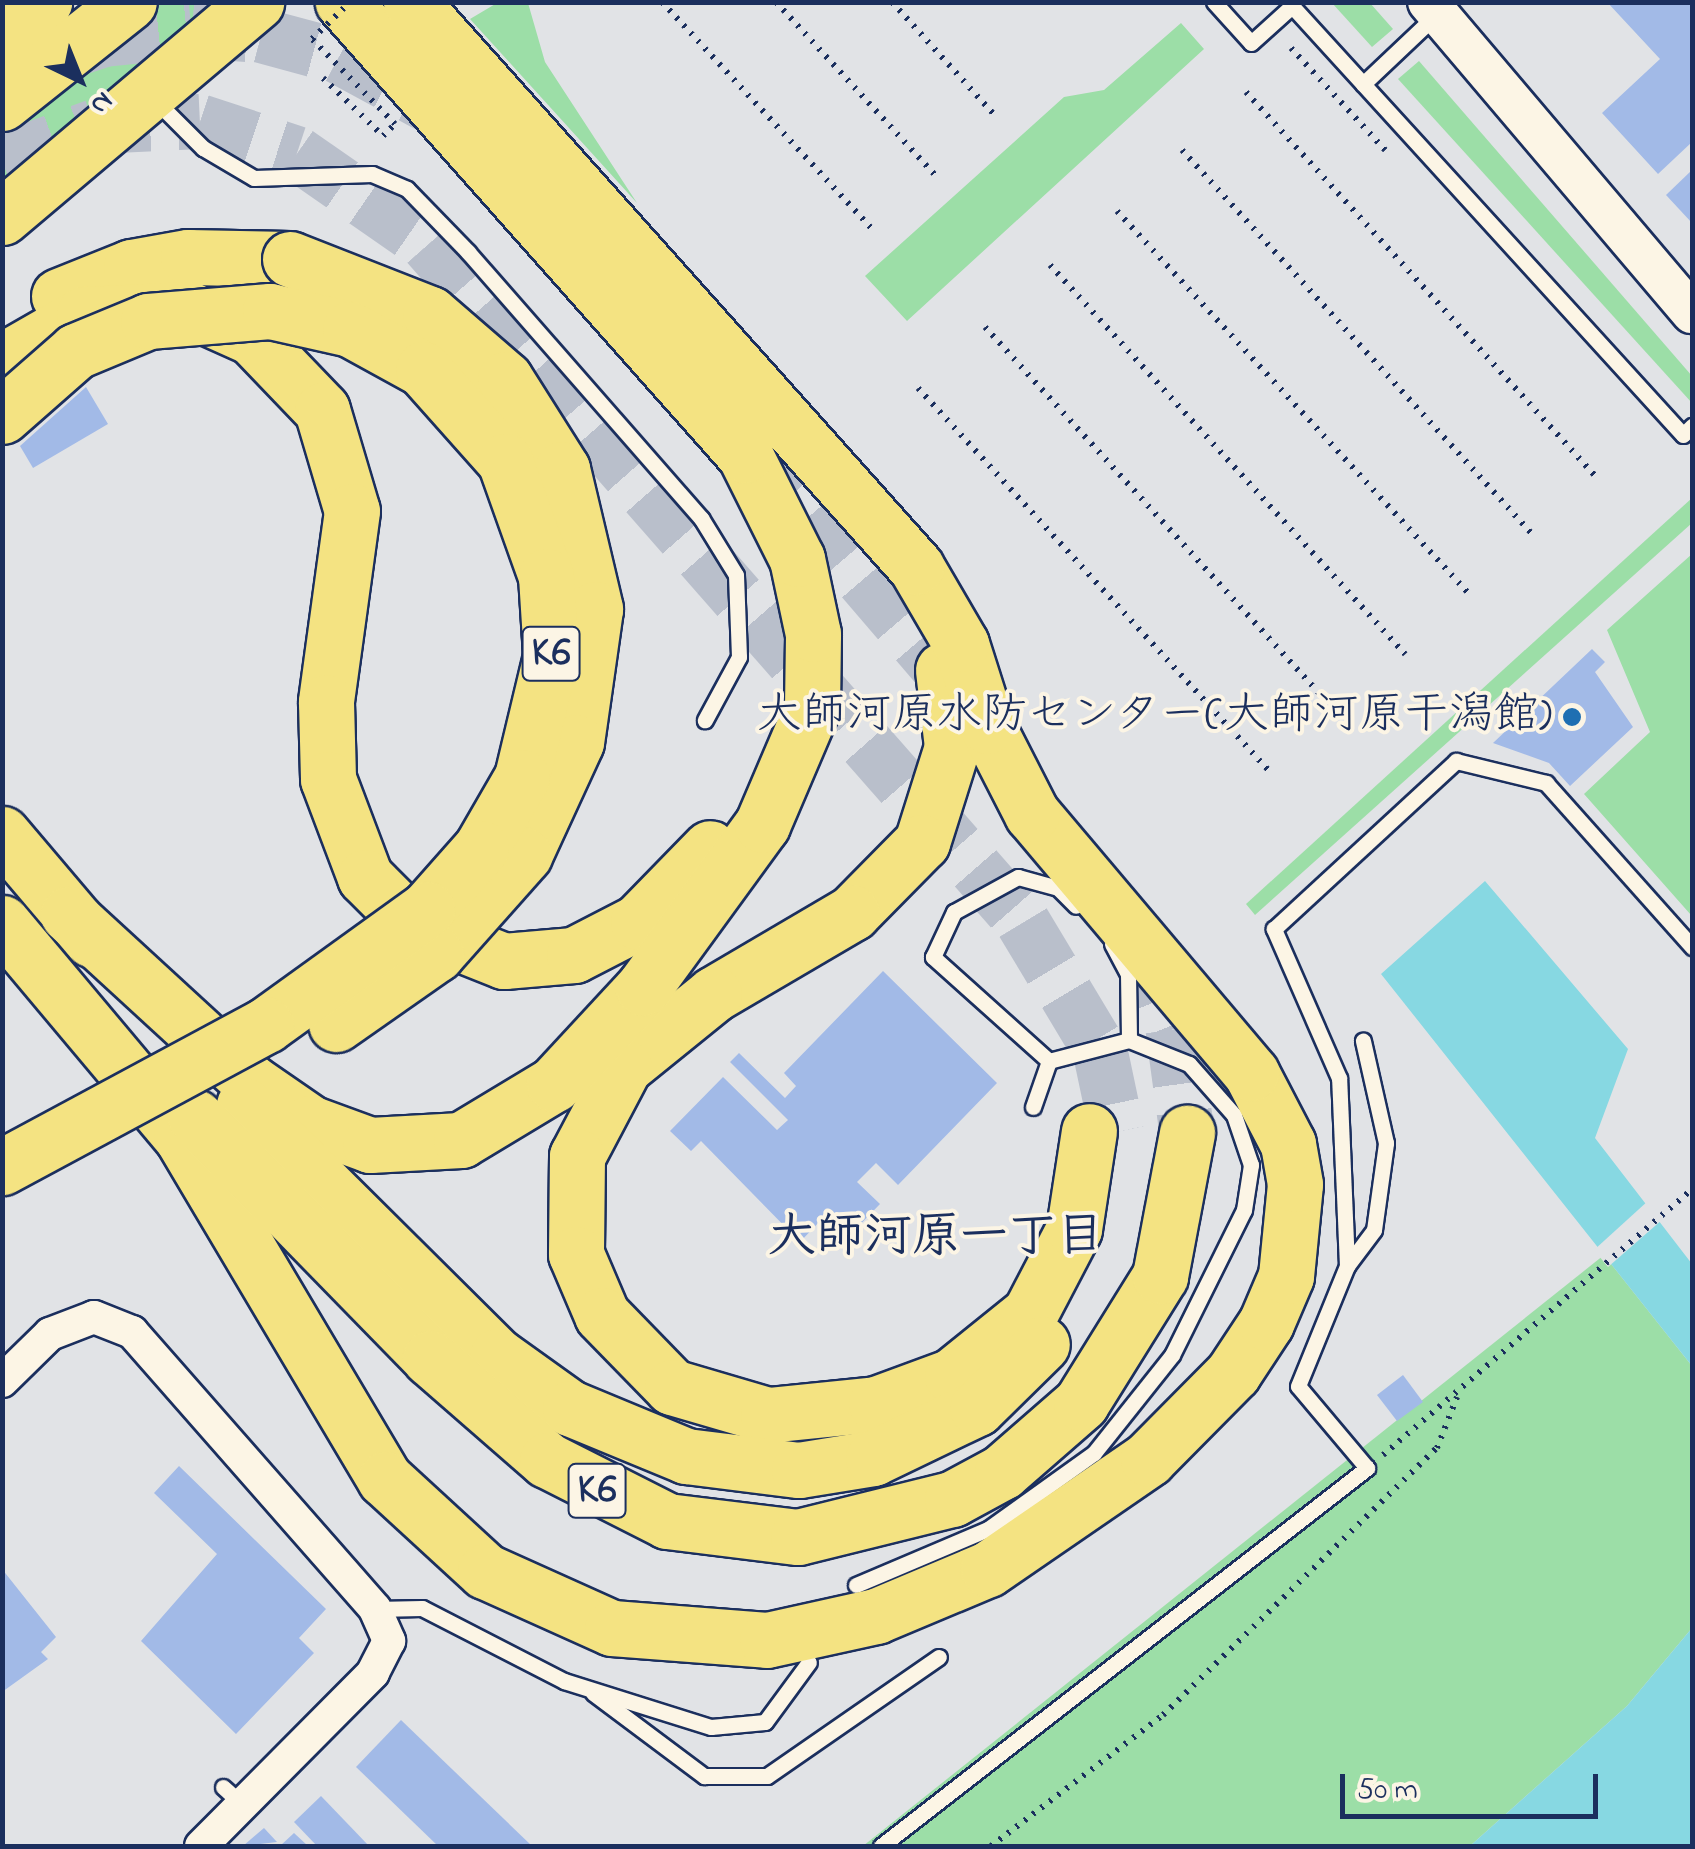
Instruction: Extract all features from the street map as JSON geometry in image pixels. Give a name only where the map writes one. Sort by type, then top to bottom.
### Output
[{"type":"highway","points":[[2,47],[44,2]]},
{"type":"highway","points":[[2,104],[128,2]]},
{"type":"highway","points":[[2,217],[256,2]]},
{"type":"highway","points":[[2,921],[181,1136],[385,1479],[485,1571],[612,1628],[767,1640],[876,1616],[1042,1538],[1191,1420],[1266,1323],[1296,1229],[1288,1144],[1251,1073],[1032,814],[924,578],[791,427],[367,9],[312,2]]},
{"type":"highway","points":[[68,914],[252,1083],[310,1124],[401,1148],[493,1126],[554,1084],[619,1016],[783,788],[816,670],[780,515],[745,455],[367,9]]},
{"type":"highway","name":"K6","points":[[2,333],[74,288],[131,267],[240,254],[290,259],[430,314],[505,379],[537,421],[579,515],[596,609],[576,742],[524,855],[404,980],[2,1208]]},
{"type":"highway","points":[[2,361],[84,314],[154,305],[252,336],[303,384],[338,441],[352,510],[326,702],[336,816],[365,877],[412,925],[504,960],[574,955],[638,922],[747,798],[792,694],[780,515]]},
{"type":"highway","name":"K6","points":[[2,416],[76,352],[148,321],[270,311],[368,338],[433,378],[505,461],[546,576],[550,656],[522,777],[480,848],[427,909],[266,1025],[2,1167]]},
{"type":"highway","name":"K6","points":[[2,834],[68,914],[262,1125],[497,1356],[608,1428],[726,1465],[799,1470],[873,1458],[978,1408],[1038,1350],[1082,1285],[1110,1211],[1103,1131],[1074,1229],[1030,1313],[952,1376],[876,1404],[803,1416],[703,1402],[645,1367],[587,1286],[572,1189],[588,1126],[613,1082],[684,1015],[880,893],[922,842],[947,782],[952,716],[938,651],[791,427]]},
{"type":"highway","name":"K6","points":[[2,921],[508,1429],[628,1507],[708,1531],[798,1537],[900,1519],[968,1490],[1045,1438],[1114,1361],[1160,1276],[1187,1133]]},
{"type":"street","points":[[1432,9],[1692,314]]},
{"type":"street","points":[[2,1381],[50,1334],[94,1317],[132,1332],[375,1608],[389,1641],[373,1673],[233,1796],[202,1846]]},
{"type":"lane","points":[[1214,2],[1250,43],[1292,6],[1688,430]]},
{"type":"lane","points":[[1364,84],[1432,9]]},
{"type":"lane","points":[[149,94],[203,148],[254,178],[372,174],[407,189],[532,324],[701,518],[736,575],[739,657],[705,720]]},
{"type":"lane","points":[[1346,1266],[1339,1078],[1274,930],[1456,761],[1546,783],[1692,947]]},
{"type":"lane","points":[[1049,1062],[933,956],[954,912],[1018,877],[1058,888],[1108,937],[1128,974],[1129,1040]]},
{"type":"lane","points":[[856,1585],[988,1528],[1094,1452],[1172,1355],[1222,1260],[1251,1164],[1234,1116],[1189,1064],[1129,1040],[1049,1062]]},
{"type":"lane","points":[[881,1846],[1366,1468],[1298,1386],[1346,1266],[1374,1230],[1386,1143],[1364,1041]]},
{"type":"lane","points":[[1032,1107],[1049,1062]]},
{"type":"lane","points":[[375,1608],[422,1608],[586,1688],[735,1729],[765,1722],[808,1662]]},
{"type":"lane","points":[[586,1688],[704,1776],[767,1776],[940,1657]]},
{"type":"path","points":[[662,2],[874,232]]},
{"type":"path","points":[[776,2],[935,176]]},
{"type":"path","points":[[892,2],[997,118]]},
{"type":"path","points":[[323,78],[383,136],[395,124],[312,39],[367,9]]},
{"type":"path","points":[[1246,92],[1598,479]]},
{"type":"path","points":[[1182,150],[1534,536]]},
{"type":"path","points":[[1116,211],[1472,597]]},
{"type":"path","points":[[1050,265],[1405,654]]},
{"type":"path","points":[[985,327],[1339,715]]},
{"type":"path","points":[[918,388],[1272,774]]},
{"type":"path","points":[[1530,1328],[1692,1189]]},
{"type":"path","points":[[991,1846],[1163,1715],[1437,1448],[1458,1396]]},
{"type":"green space","points":[[153,3],[211,3],[3,181],[3,126]]},
{"type":"green space","points":[[497,3],[528,3],[545,62],[637,203],[470,19]]},
{"type":"green space","points":[[1332,3],[1370,3],[1393,29],[1372,47]]},
{"type":"green space","points":[[1181,23],[1204,49],[907,321],[865,276],[1064,97],[1104,90]]},
{"type":"green space","points":[[1419,61],[1692,376],[1692,403],[1398,79]]},
{"type":"green space","points":[[1692,498],[1692,523],[1255,915],[1246,904]]},
{"type":"green space","points":[[1692,554],[1691,915],[1584,794],[1650,732],[1607,630]]},
{"type":"green space","points":[[1604,1255],[1692,1366],[1692,1628],[1627,1706],[1470,1846],[863,1846]]},
{"type":"water","points":[[1485,881],[1628,1049],[1595,1138],[1692,1264],[1692,1366],[1381,974]]},
{"type":"water","points":[[1692,1628],[1692,1846],[1470,1846],[1627,1706]]},
{"type":"pier","points":[[1649,1200],[1663,1219],[1608,1267],[1594,1250]]},
{"type":"building","points":[[1607,2],[1692,2],[1692,142],[1658,174],[1602,113],[1660,59]]},
{"type":"building","points":[[1692,170],[1692,223],[1666,195]]},
{"type":"building","points":[[86,387],[108,424],[33,468],[20,446]]},
{"type":"building","name":"大師河原水防センター(大師河原干潟館)","points":[[1592,649],[1605,662],[1595,672],[1633,727],[1570,786],[1549,763],[1493,743]]},
{"type":"building","points":[[883,971],[997,1083],[898,1185],[876,1163],[857,1182],[880,1204],[844,1241],[822,1219],[800,1242],[701,1141],[691,1151],[670,1131],[723,1077],[777,1130],[788,1120],[730,1062],[739,1053],[785,1098],[796,1086],[784,1073]]},
{"type":"building","points":[[1403,1375],[1423,1402],[1397,1421],[1377,1395]]},
{"type":"building","points":[[179,1466],[326,1609],[299,1638],[314,1653],[236,1734],[141,1641],[217,1554],[154,1493]]},
{"type":"building","points":[[2,1569],[56,1637],[41,1652],[48,1659],[2,1692]]},
{"type":"building","points":[[401,1720],[532,1846],[438,1846],[356,1767]]},
{"type":"building","points":[[321,1796],[369,1846],[317,1846],[294,1822]]},
{"type":"building","points":[[264,1828],[277,1842],[243,1846]]},
{"type":"building","points":[[294,1833],[308,1846],[280,1846]]},
{"type":"tunnel","points":[[56,55],[104,39],[192,30],[261,35],[339,56],[431,106]]},
{"type":"tunnel","points":[[2,160],[95,126],[200,121],[297,153],[428,244],[1023,922],[1100,1050],[1117,1131]]},
{"type":"tunnel","points":[[755,453],[972,706]]},
{"type":"tunnel","points":[[1141,948],[1173,1029],[1187,1133]]},
{"type":"place","name":"大師河原水防センター(大師河原干潟館)","points":[[1572,717]]},
{"type":"district","name":"大師河原一丁目","points":[[936,1239]]}]
